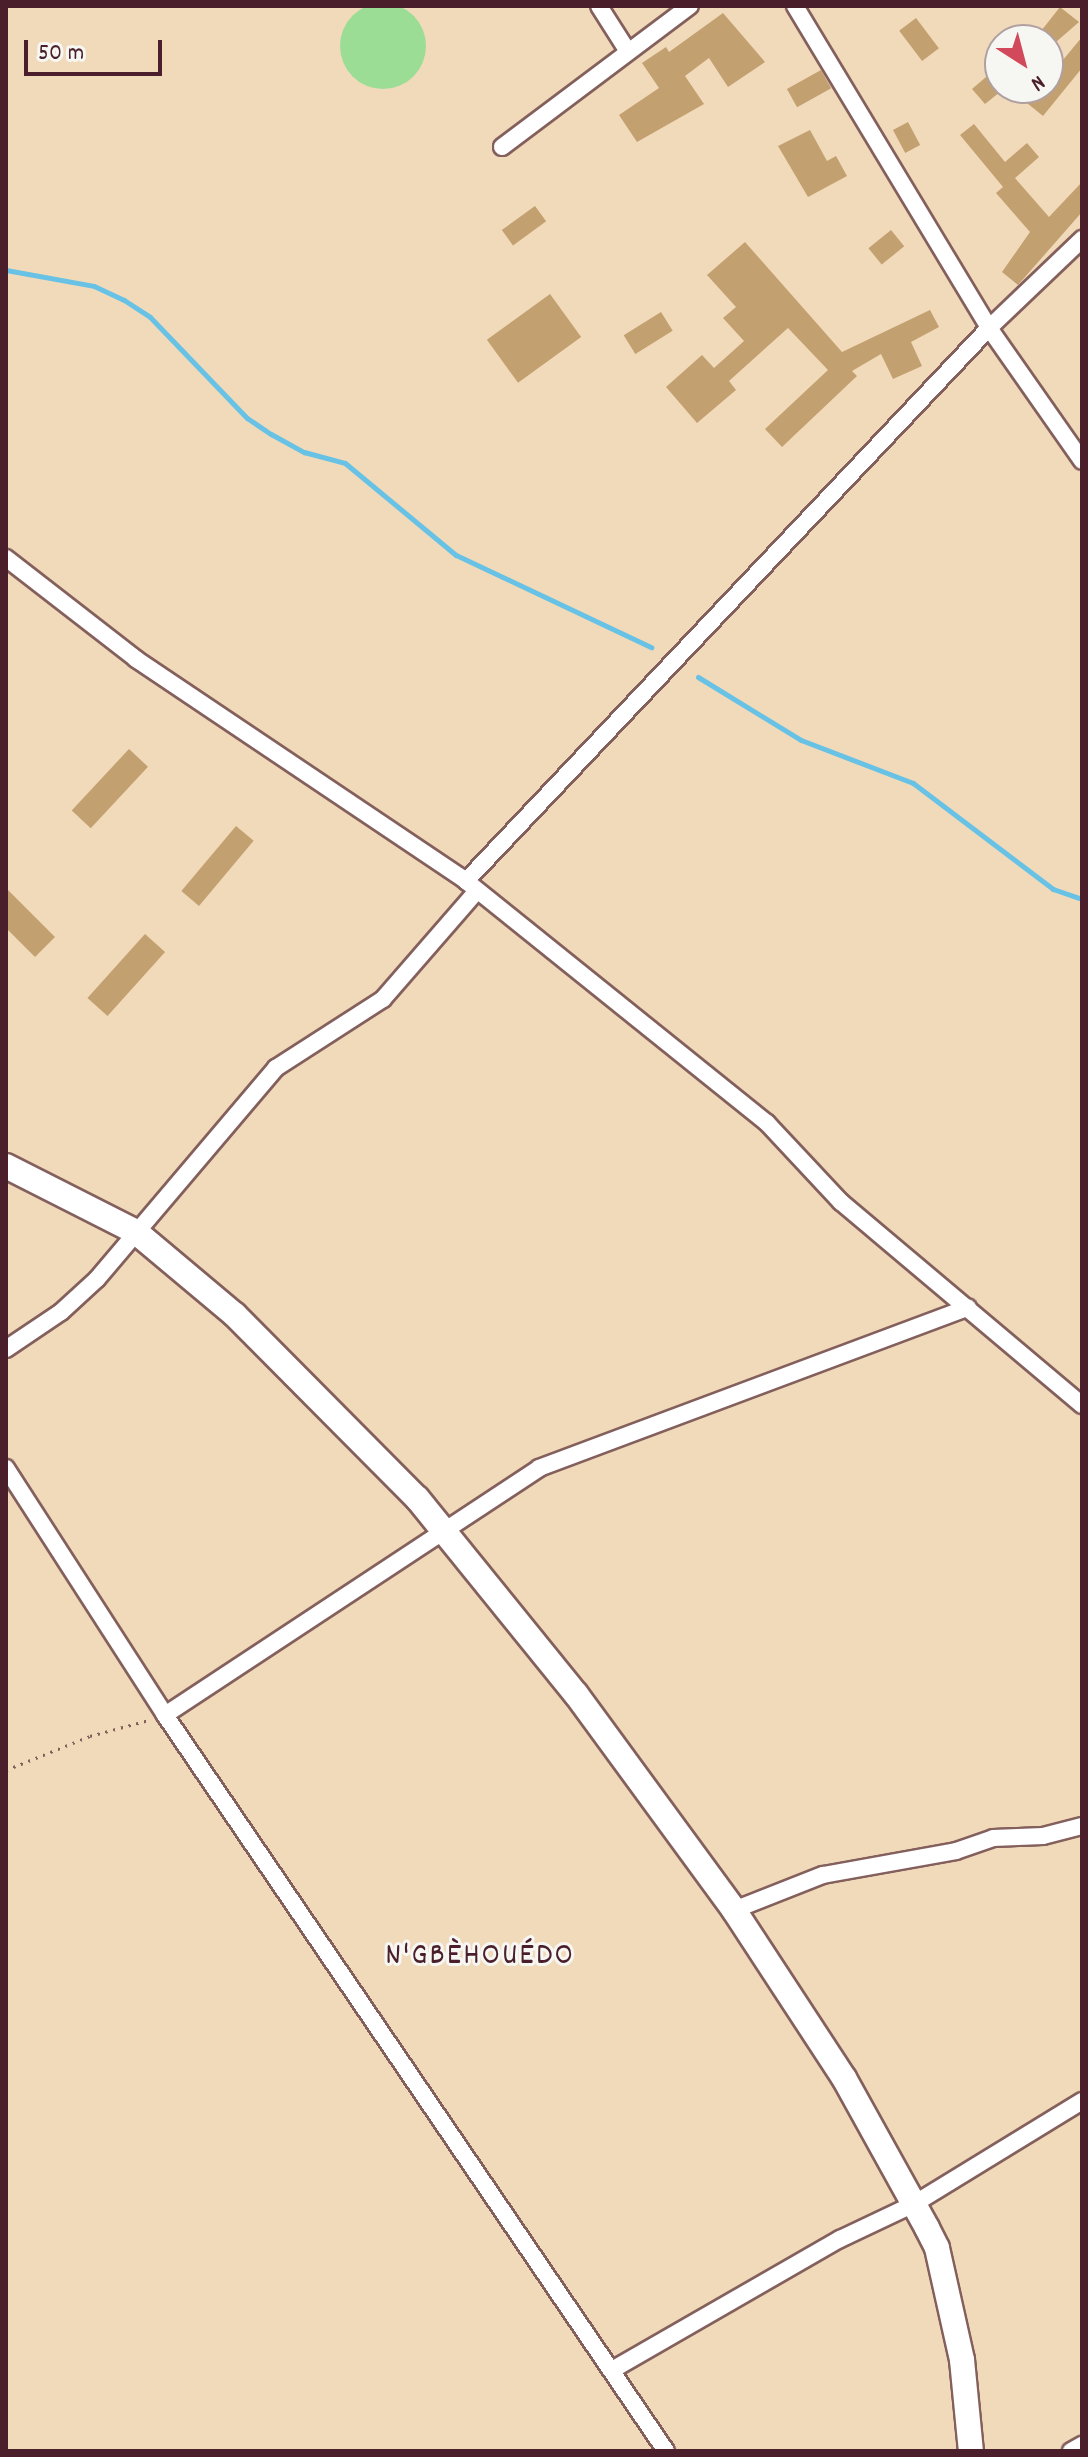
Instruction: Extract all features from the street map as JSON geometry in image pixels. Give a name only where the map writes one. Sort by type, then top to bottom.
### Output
[{"type":"street","points":[[599,6],[627,50]]},
{"type":"street","points":[[502,147],[627,50],[690,6]]},
{"type":"street","points":[[795,6],[989,328],[1082,461]]},
{"type":"street","points":[[6,1349],[61,1312],[136,1232],[276,1068],[383,999],[472,886],[989,328],[1082,239]]},
{"type":"street","points":[[6,558],[136,659],[472,886],[767,1123],[841,1202],[1082,1405]]},
{"type":"street","points":[[6,1166],[136,1232],[235,1315],[445,1529],[576,1694],[734,1910],[844,2078],[914,2204],[944,2274],[962,2360],[971,2451]]},
{"type":"street","points":[[165,1715],[539,1468],[968,1308]]},
{"type":"street","points":[[6,1468],[165,1715],[666,2451]]},
{"type":"street","points":[[734,1910],[823,1875],[956,1851],[993,1838],[1043,1836],[1082,1826]]},
{"type":"street","points":[[612,2370],[840,2239],[914,2204],[1082,2101]]},
{"type":"street","points":[[1071,2451],[1082,2445]]},
{"type":"path","points":[[6,1770],[90,1736],[165,1715]]},
{"type":"green space","points":[[383,3],[400,6],[414,15],[423,29],[426,46],[423,63],[414,77],[400,86],[383,89],[366,86],[352,77],[343,63],[340,46],[343,29],[352,15],[366,6]]},
{"type":"building","points":[[1060,7],[1079,22],[1064,35],[1064,24],[1047,24]]},
{"type":"building","points":[[723,13],[765,62],[728,87],[709,58],[685,76],[704,104],[637,142],[619,115],[659,88],[642,63],[666,47],[669,52]]},
{"type":"building","points":[[916,18],[939,48],[922,61],[899,31]]},
{"type":"building","points":[[1082,37],[1082,68],[1064,90],[1064,59]]},
{"type":"building","points":[[821,70],[831,88],[797,107],[787,89]]},
{"type":"building","points":[[984,79],[984,103],[972,89]]},
{"type":"building","points":[[1028,104],[1053,104],[1043,116]]},
{"type":"building","points":[[908,122],[920,145],[905,153],[893,130]]},
{"type":"building","points":[[974,124],[1005,162],[1027,143],[1039,157],[1015,178],[1049,217],[1082,182],[1082,212],[1018,285],[1002,272],[1030,232],[996,193],[1003,187],[960,135]]},
{"type":"building","points":[[810,130],[827,161],[836,156],[847,176],[808,197],[778,146]]},
{"type":"building","points":[[535,206],[546,221],[513,245],[502,230]]},
{"type":"building","points":[[891,230],[904,246],[882,265],[868,248]]},
{"type":"building","points":[[745,242],[842,352],[930,310],[939,327],[911,342],[922,366],[893,379],[881,354],[852,371],[857,376],[782,447],[765,429],[828,370],[788,328],[729,381],[736,390],[697,423],[666,387],[702,355],[714,368],[744,341],[723,318],[736,307],[707,275]]},
{"type":"building","points":[[550,294],[581,337],[518,383],[487,340]]},
{"type":"building","points":[[661,312],[673,331],[635,354],[624,335]]},
{"type":"building","points":[[129,749],[148,767],[91,828],[72,810]]},
{"type":"building","points":[[236,826],[254,841],[199,906],[181,891]]},
{"type":"building","points":[[6,888],[55,937],[35,957],[6,928]]},
{"type":"building","points":[[145,934],[165,952],[108,1016],[87,998]]},
{"type":"waterway","points":[[6,270],[94,286],[124,300],[150,317],[247,418],[271,434],[304,452],[345,463],[456,555],[651,647]]},
{"type":"waterway","points":[[698,677],[801,740],[913,783],[1053,889],[1082,899]]},
{"type":"district","name":"N'GBÈHOUÉDO","points":[[480,1957]]}]
